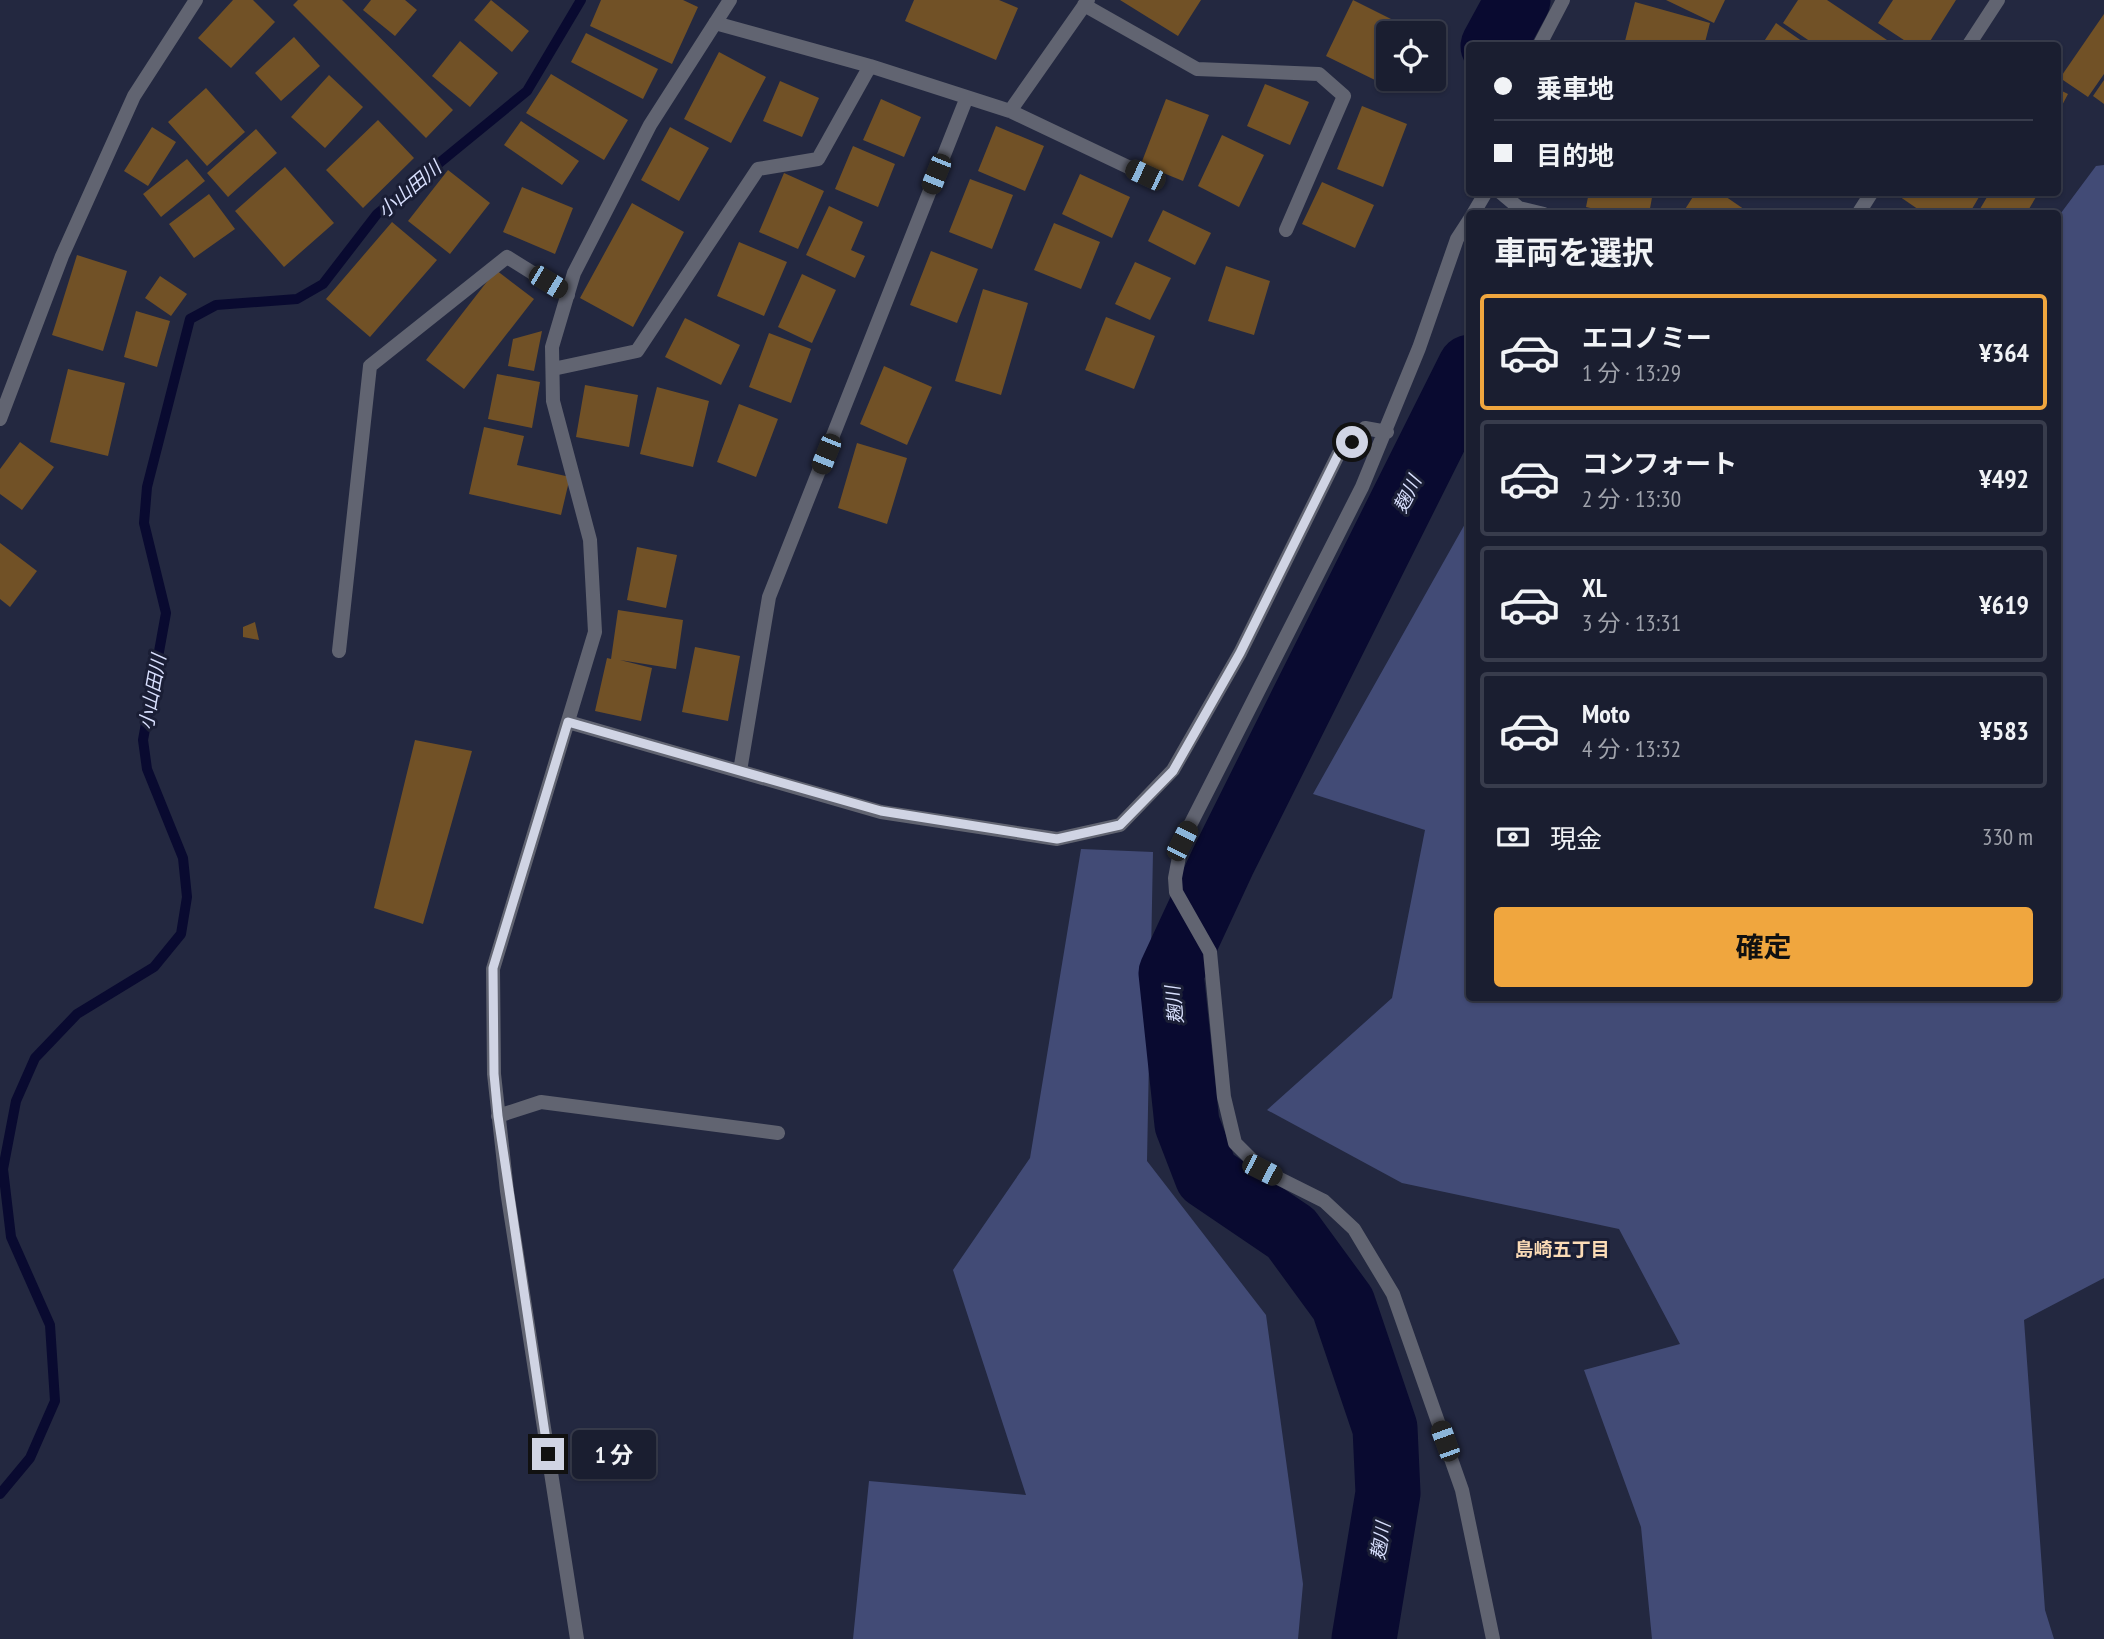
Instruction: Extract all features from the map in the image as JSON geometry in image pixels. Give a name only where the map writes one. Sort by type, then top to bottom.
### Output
[{"type":"street","points":[[0,419],[62,256],[134,96],[196,0]]},
{"type":"street","points":[[577,1639],[498,1116],[494,1074],[493,968],[595,632],[590,540],[553,401],[552,347],[575,274],[650,125],[730,0]]},
{"type":"street","points":[[1541,42],[1563,0]]},
{"type":"street","points":[[1971,42],[1998,0]]},
{"type":"street","points":[[1010,111],[1086,2],[1197,69],[1319,74],[1344,96],[1286,230]]},
{"type":"street","points":[[715,23],[870,66],[1010,111],[1145,175]]},
{"type":"street","points":[[553,369],[637,351],[758,169],[818,159],[870,66]]},
{"type":"street","points":[[740,771],[769,597],[967,97]]},
{"type":"street","points":[[1504,196],[1518,208],[1527,210]]},
{"type":"street","points":[[1466,225],[1457,239],[1387,432],[1362,487],[1182,841],[1175,878],[1177,892],[1210,952],[1224,1097],[1235,1143],[1262,1170],[1324,1201],[1354,1229],[1393,1294],[1462,1490],[1493,1639]]},
{"type":"street","points":[[339,651],[370,366],[507,257],[568,295]]},
{"type":"street","points":[[568,722],[881,811],[1057,839],[1120,825],[1173,771],[1240,653],[1338,455],[1365,428],[1387,432]]},
{"type":"street","points":[[498,1116],[541,1102],[778,1133]]},
{"type":"shaded area","points":[[2104,165],[2104,1278],[2024,1320],[2045,1610],[2054,1639],[1652,1639],[1641,1527],[1584,1370],[1680,1344],[1619,1229],[1402,1183],[1267,1110],[1392,998],[1425,830],[1313,794],[1466,522],[1466,1001],[2061,1001],[2061,213],[2096,166]]},
{"type":"shaded area","points":[[1081,849],[1153,852],[1147,1161],[1266,1315],[1303,1584],[1298,1639],[853,1639],[869,1481],[1026,1495],[953,1270],[1030,1158]]},
{"type":"building","points":[[233,0],[253,0],[275,22],[231,68],[198,38]]},
{"type":"building","points":[[298,0],[342,0],[453,110],[426,138],[293,5]]},
{"type":"building","points":[[371,0],[405,0],[417,10],[395,36],[363,10]]},
{"type":"building","points":[[491,0],[529,31],[512,52],[474,20]]},
{"type":"building","points":[[601,0],[683,0],[698,7],[672,64],[590,26]]},
{"type":"building","points":[[914,0],[999,0],[1018,8],[996,60],[905,21]]},
{"type":"building","points":[[1120,0],[1201,0],[1178,36]]},
{"type":"building","points":[[1353,0],[1395,21],[1376,21],[1376,81],[1326,56]]},
{"type":"building","points":[[1666,0],[1725,0],[1714,23]]},
{"type":"building","points":[[1798,0],[1827,0],[1890,42],[1811,42],[1783,23]]},
{"type":"building","points":[[1893,0],[1956,0],[1930,42],[1907,42],[1878,23]]},
{"type":"building","points":[[1635,2],[1710,23],[1705,42],[1625,41]]},
{"type":"building","points":[[2104,14],[2104,74],[2088,97],[2061,77]]},
{"type":"building","points":[[1776,23],[1803,42],[1764,42]]},
{"type":"building","points":[[586,33],[658,69],[643,99],[571,62]]},
{"type":"building","points":[[294,37],[320,66],[281,101],[255,73]]},
{"type":"building","points":[[460,41],[498,73],[470,107],[432,76]]},
{"type":"building","points":[[719,52],[766,77],[731,143],[684,119]]},
{"type":"building","points":[[551,74],[628,120],[604,160],[526,113]]},
{"type":"building","points":[[329,75],[363,107],[325,148],[291,117]]},
{"type":"building","points":[[2104,80],[2104,104],[2093,96]]},
{"type":"building","points":[[780,81],[819,98],[802,137],[763,121]]},
{"type":"building","points":[[1265,84],[1309,102],[1290,145],[1247,126]]},
{"type":"building","points":[[206,88],[245,132],[207,166],[168,122]]},
{"type":"building","points":[[2061,90],[2068,94],[2061,107]]},
{"type":"building","points":[[881,99],[921,117],[904,157],[863,140]]},
{"type":"building","points":[[1166,99],[1209,115],[1183,181],[1141,164]]},
{"type":"building","points":[[1362,106],[1407,124],[1383,187],[1337,169]]},
{"type":"building","points":[[378,120],[414,158],[363,208],[326,170]]},
{"type":"building","points":[[521,121],[579,161],[562,185],[504,145]]},
{"type":"building","points":[[996,126],[1044,146],[1025,191],[978,171]]},
{"type":"building","points":[[152,127],[176,142],[148,186],[124,171]]},
{"type":"building","points":[[670,127],[709,148],[679,201],[641,180]]},
{"type":"building","points":[[256,129],[277,153],[228,197],[207,173]]},
{"type":"building","points":[[1222,135],[1264,155],[1239,207],[1198,186]]},
{"type":"building","points":[[853,146],[895,164],[878,207],[835,189]]},
{"type":"building","points":[[187,159],[205,181],[161,217],[143,194]]},
{"type":"building","points":[[285,167],[334,223],[284,267],[235,211]]},
{"type":"building","points":[[448,170],[490,203],[450,254],[408,221]]},
{"type":"building","points":[[784,173],[824,191],[798,249],[759,232]]},
{"type":"building","points":[[1080,174],[1130,197],[1112,238],[1062,214]]},
{"type":"building","points":[[970,179],[1013,195],[992,249],[949,232]]},
{"type":"building","points":[[1322,182],[1374,205],[1355,248],[1302,224]]},
{"type":"building","points":[[522,187],[573,208],[555,254],[503,232]]},
{"type":"building","points":[[209,194],[235,229],[194,258],[169,224]]},
{"type":"building","points":[[1588,196],[1652,196],[1650,210],[1599,210],[1586,207]]},
{"type":"building","points":[[1693,196],[1725,196],[1745,210],[1685,210]]},
{"type":"building","points":[[1899,196],[1980,196],[1971,210],[1919,210]]},
{"type":"building","points":[[1988,196],[2036,197],[2028,210],[1979,210]]},
{"type":"building","points":[[632,203],[684,232],[633,327],[580,298]]},
{"type":"building","points":[[829,206],[863,222],[851,250],[865,256],[855,278],[806,255]]},
{"type":"building","points":[[1163,210],[1211,233],[1195,265],[1148,241]]},
{"type":"building","points":[[392,222],[437,260],[370,337],[326,299]]},
{"type":"building","points":[[1054,223],[1100,242],[1081,289],[1034,270]]},
{"type":"building","points":[[739,242],[787,262],[764,316],[717,296]]},
{"type":"building","points":[[931,251],[978,269],[957,323],[910,305]]},
{"type":"building","points":[[77,255],[127,271],[103,351],[52,335]]},
{"type":"building","points":[[1135,262],[1171,278],[1150,320],[1115,304]]},
{"type":"building","points":[[1226,266],[1270,281],[1254,335],[1208,321]]},
{"type":"building","points":[[496,270],[534,299],[464,389],[426,360]]},
{"type":"building","points":[[802,274],[836,290],[812,343],[778,327]]},
{"type":"building","points":[[160,276],[187,294],[171,316],[145,298]]},
{"type":"building","points":[[983,289],[1028,303],[1001,395],[955,381]]},
{"type":"building","points":[[136,311],[170,321],[157,367],[124,357]]},
{"type":"building","points":[[1106,317],[1155,336],[1134,389],[1085,370]]},
{"type":"building","points":[[685,318],[740,345],[721,385],[665,357]]},
{"type":"building","points":[[542,331],[534,371],[508,366],[513,339]]},
{"type":"building","points":[[769,333],[811,349],[791,403],[749,387]]},
{"type":"building","points":[[884,366],[932,387],[907,445],[860,424]]},
{"type":"building","points":[[68,369],[125,383],[108,456],[50,442]]},
{"type":"building","points":[[497,374],[540,382],[532,428],[488,419]]},
{"type":"building","points":[[585,385],[638,395],[629,447],[576,437]]},
{"type":"building","points":[[657,387],[709,401],[693,467],[640,454]]},
{"type":"building","points":[[739,404],[778,419],[756,477],[717,462]]},
{"type":"building","points":[[484,427],[524,436],[517,465],[570,477],[561,515],[469,494]]},
{"type":"building","points":[[20,442],[54,467],[22,510],[0,494],[0,469]]},
{"type":"building","points":[[857,443],[907,458],[887,524],[838,508]]},
{"type":"building","points":[[0,543],[37,571],[10,607],[0,599]]},
{"type":"building","points":[[637,547],[677,555],[666,608],[627,600]]},
{"type":"building","points":[[618,610],[683,620],[676,669],[620,660],[652,668],[641,721],[595,711],[607,658],[611,659]]},
{"type":"building","points":[[255,622],[259,640],[243,637],[243,627]]},
{"type":"building","points":[[695,647],[740,656],[728,721],[682,712]]},
{"type":"building","points":[[415,740],[472,751],[423,924],[374,908]]},
{"type":"waterway","name":"小山田川","points":[[0,1494],[30,1458],[55,1401],[50,1325],[11,1237],[3,1169],[16,1101],[35,1058],[77,1014],[154,967],[181,934],[187,897],[183,858],[147,769],[143,740],[166,613],[144,523],[147,487],[190,319],[216,305],[297,299],[323,284],[377,214],[527,91],[581,0]]},
{"type":"waterway","name":"麹川","points":[[1495,42],[1518,0]]},
{"type":"waterway","name":"麹川","points":[[1364,1639],[1388,1493],[1385,1428],[1343,1304],[1291,1233],[1207,1176],[1187,1124],[1171,973],[1223,861],[1466,375]]},
{"type":"district","name":"島崎五丁目","points":[[1562,1249]]},
{"type":"route","points":[[548,1454],[498,1116],[494,1074],[493,968],[568,722],[881,811],[1057,839],[1120,825],[1173,771],[1240,653],[1338,455],[1352,442]]}]
